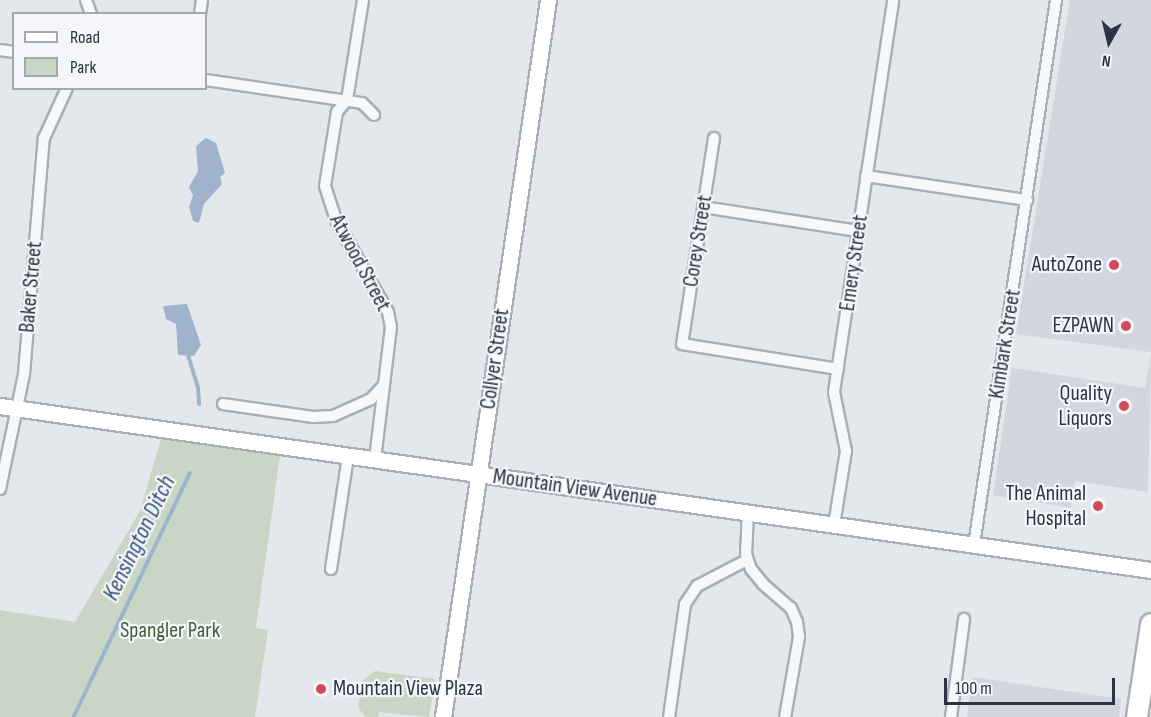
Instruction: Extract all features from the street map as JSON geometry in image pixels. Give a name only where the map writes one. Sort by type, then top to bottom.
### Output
[{"type":"highway","points":[[1137,717],[1151,624]]},
{"type":"street","name":"Atwood Street","points":[[363,0],[347,100],[337,112],[325,186],[337,222],[388,312],[391,327],[375,459]]},
{"type":"street","name":"Collyer Street","points":[[443,717],[548,0]]},
{"type":"street","name":"Emery Street","points":[[834,525],[846,451],[834,392],[892,0]]},
{"type":"street","name":"Kimbark Street","points":[[974,545],[1056,0]]},
{"type":"street","points":[[207,80],[362,103],[374,115]]},
{"type":"street","name":"Baker Street","points":[[0,489],[7,407],[24,374],[45,138],[66,90]]},
{"type":"street","name":"Corey Street","points":[[714,138],[682,344],[838,369]]},
{"type":"street","points":[[866,176],[1027,200]]},
{"type":"street","points":[[703,207],[858,231]]},
{"type":"street","points":[[223,404],[313,417],[333,416],[371,399],[385,384]]},
{"type":"street","name":"Mountain View Avenue","points":[[7,407],[1151,570]]},
{"type":"street","points":[[331,569],[348,456]]},
{"type":"street","points":[[748,513],[747,560],[763,584],[791,608],[797,622],[799,637],[785,717]]},
{"type":"street","points":[[669,717],[685,603],[697,586],[747,560]]},
{"type":"street","points":[[951,717],[964,619]]},
{"type":"shaded area","points":[[1070,0],[1151,0],[1151,352],[1016,334]]},
{"type":"shaded area","points":[[1151,355],[1148,492],[1075,481],[1071,508],[993,495],[1012,368],[1145,388]]},
{"type":"shaded area","points":[[973,677],[1121,699],[1119,717],[967,717]]},
{"type":"green space","name":"Spangler Park","points":[[161,439],[280,456],[256,628],[268,630],[255,717],[0,717],[0,610],[75,622],[140,511]]},
{"type":"green space","points":[[375,671],[435,679],[429,717],[379,712],[378,717],[365,717],[358,707],[362,681]]},
{"type":"water","points":[[206,138],[216,143],[225,173],[220,177],[222,184],[204,204],[199,223],[193,221],[189,207],[193,195],[189,187],[198,171],[196,146]]},
{"type":"water","points":[[187,304],[201,345],[194,356],[178,355],[176,324],[166,319],[163,306]]},
{"type":"waterway","name":"Kensington Ditch","points":[[188,355],[198,388],[199,404]]},
{"type":"waterway","name":"Kensington Ditch","points":[[74,716],[190,473]]},
{"type":"place","name":"AutoZone","points":[[1114,265]]},
{"type":"place","name":"EZPAWN","points":[[1126,326]]},
{"type":"place","name":"Quality Liquors","points":[[1124,406]]},
{"type":"place","name":"The Animal Hospital","points":[[1098,506]]},
{"type":"place","name":"Mountain View Plaza","points":[[321,689]]}]
